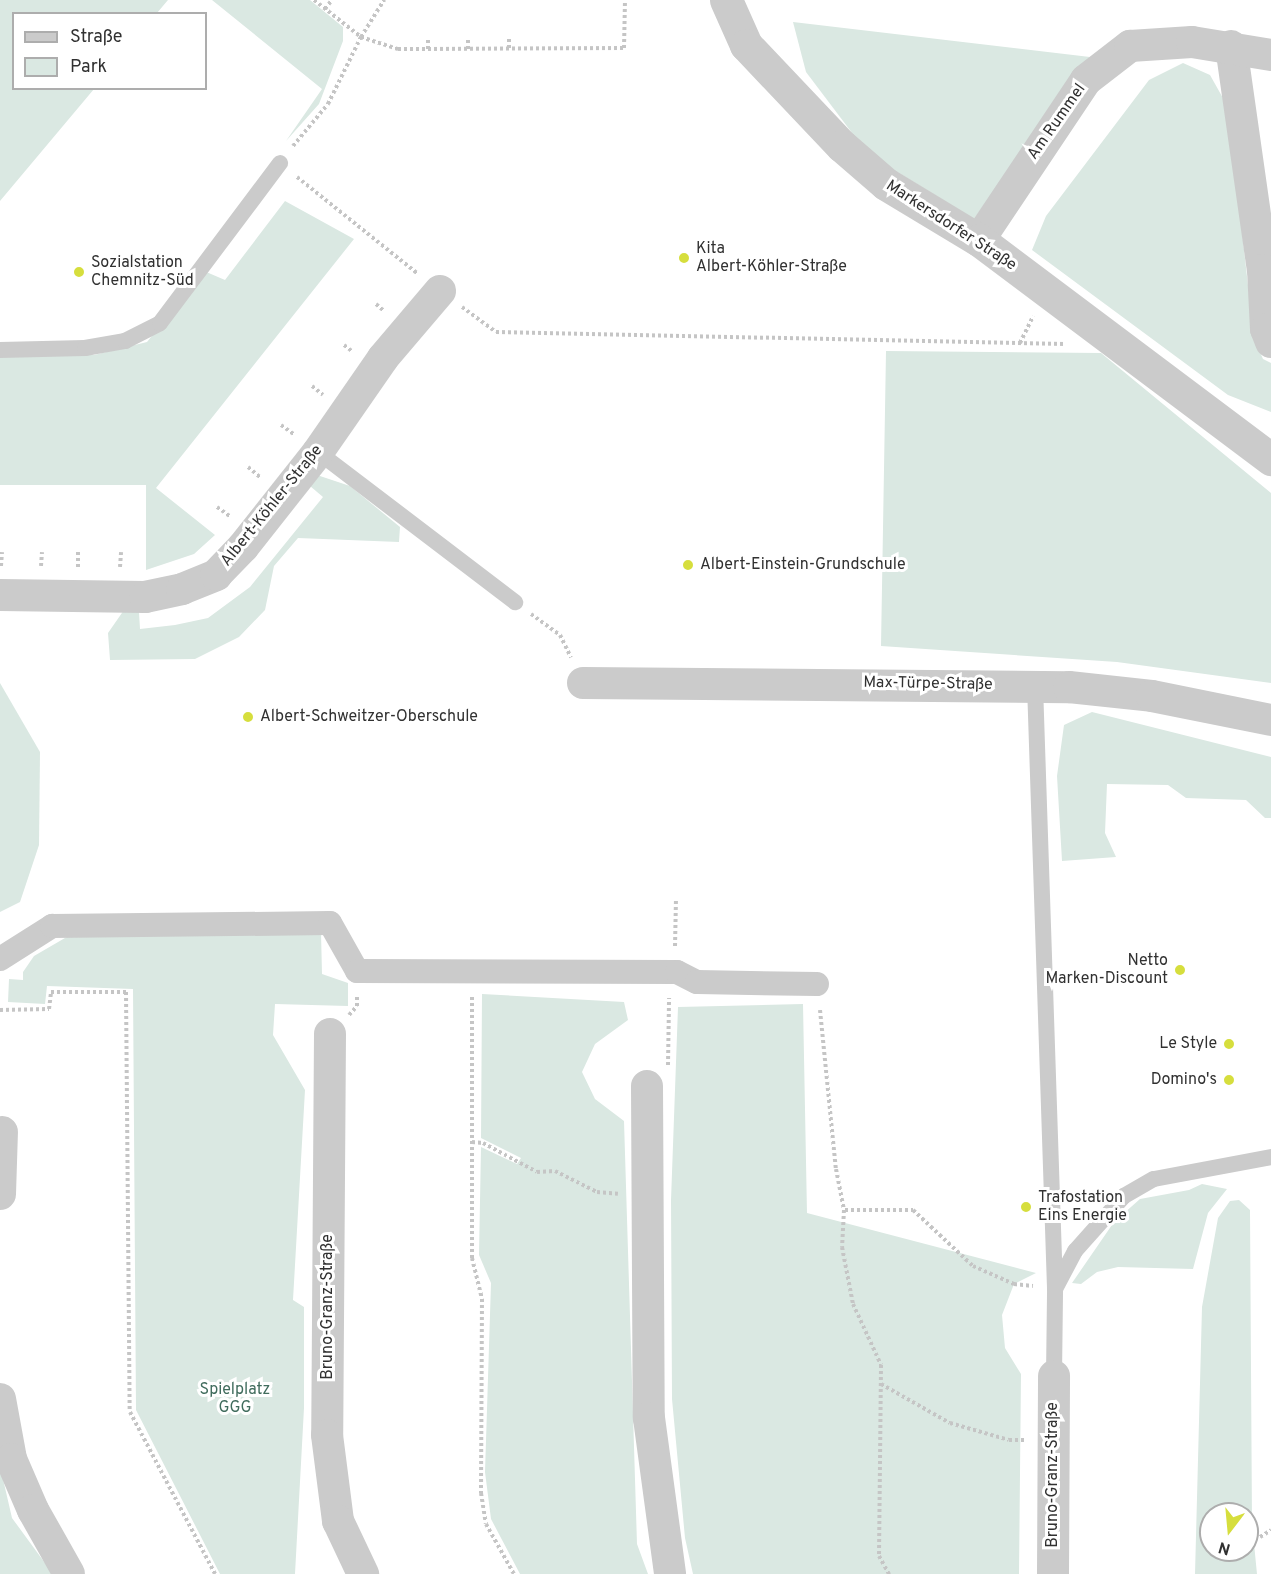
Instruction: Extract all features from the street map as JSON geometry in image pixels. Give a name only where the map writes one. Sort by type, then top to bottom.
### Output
[{"type":"street","name":"Markersdorfer Straße","points":[[726,0],[746,45],[842,146],[886,184],[979,240],[1271,459]]},
{"type":"street","name":"Am Rummel","points":[[979,240],[1086,80],[1130,46],[1192,42],[1231,46],[1271,55]]},
{"type":"street","points":[[1231,46],[1263,270],[1266,329],[1271,342]]},
{"type":"street","name":"Albert-Köhler-Straße","points":[[0,595],[145,597],[182,589],[216,575],[318,452],[383,358],[440,291]]},
{"type":"street","name":"Max-Türpe-Straße","points":[[583,683],[1035,685],[1152,696],[1271,720]]},
{"type":"street","points":[[0,959],[52,926],[330,923],[357,970],[677,972],[697,982],[817,984]]},
{"type":"street","name":"Bruno-Granz-Straße","points":[[330,1034],[327,1435],[338,1521],[363,1574]]},
{"type":"street","points":[[647,1086],[646,1292],[649,1418],[670,1574]]},
{"type":"street","points":[[0,1194],[2,1132]]},
{"type":"street","name":"Bruno-Granz-Straße","points":[[1053,1574],[1054,1376]]},
{"type":"street","points":[[0,1399],[10,1459],[33,1510],[69,1574]]},
{"type":"lane","points":[[0,350],[85,348],[125,341],[160,323],[280,163]]},
{"type":"lane","points":[[318,452],[515,602]]},
{"type":"lane","points":[[1035,685],[1055,1289],[1054,1376]]},
{"type":"lane","points":[[1055,1289],[1075,1251],[1124,1196],[1154,1179],[1271,1158]]},
{"type":"path","points":[[314,0],[361,37],[398,49],[624,48],[625,0]]},
{"type":"path","points":[[384,0],[361,37],[328,104],[280,163],[440,291],[496,332],[1091,345],[1102,332]]},
{"type":"path","points":[[325,9],[331,1]]},
{"type":"path","points":[[428,39],[428,49]]},
{"type":"path","points":[[468,39],[468,49]]},
{"type":"path","points":[[509,39],[509,48]]},
{"type":"path","points":[[550,40],[550,48]]},
{"type":"path","points":[[591,40],[591,48]]},
{"type":"path","points":[[2,552],[2,561]]},
{"type":"path","points":[[41,561],[42,552]]},
{"type":"path","points":[[534,616],[560,635]]},
{"type":"path","points":[[330,1034],[357,1006],[357,970]]},
{"type":"path","points":[[472,972],[472,1258],[482,1299],[481,1493],[486,1524],[514,1574]]},
{"type":"path","points":[[817,984],[836,1169],[844,1210],[842,1247],[853,1304],[881,1365],[879,1556],[889,1574]]},
{"type":"path","points":[[0,1010],[49,1009],[51,992],[126,992],[130,1412],[215,1574]]},
{"type":"path","points":[[668,1039],[669,1010]]},
{"type":"path","points":[[472,1142],[483,1143],[537,1172],[555,1171],[597,1192],[648,1195]]},
{"type":"path","points":[[844,1210],[913,1210],[973,1266],[1014,1284],[1055,1289]]},
{"type":"path","points":[[881,1383],[950,1423],[1009,1440],[1053,1441]]},
{"type":"path","points":[[1260,1537],[1271,1530]]},
{"type":"green space","points":[[0,0],[168,0],[158,12],[12,12],[12,90],[93,90],[0,201]]},
{"type":"green space","points":[[212,0],[310,0],[343,27],[343,41],[319,104],[286,141],[322,89]]},
{"type":"green space","points":[[793,22],[1090,57],[974,219],[868,154],[806,72]]},
{"type":"green space","points":[[1183,63],[1210,75],[1228,107],[1254,339],[1263,359],[1271,363],[1271,412],[1228,395],[1032,250],[1046,216],[1149,80]]},
{"type":"green space","points":[[285,201],[354,239],[156,488],[215,535],[194,554],[146,570],[146,485],[0,485],[0,355],[94,355],[147,342],[204,271],[225,280]]},
{"type":"green space","points":[[886,351],[1101,353],[1271,493],[1271,683],[1117,662],[881,646]]},
{"type":"green space","points":[[317,475],[350,486],[400,527],[399,542],[298,538],[274,566],[265,610],[239,637],[195,659],[110,660],[108,633],[124,610],[139,612],[140,629],[175,625],[208,618],[250,587],[323,497],[310,486]]},
{"type":"green space","points":[[0,683],[40,752],[39,845],[20,902],[0,912]]},
{"type":"green space","points":[[1092,712],[1271,757],[1271,818],[1265,818],[1246,800],[1186,798],[1168,785],[1107,784],[1105,833],[1116,857],[1062,861],[1057,776],[1064,725]]},
{"type":"green space","name":"Spielplatz GGG","points":[[77,931],[321,932],[322,974],[348,983],[348,1006],[275,1004],[273,1035],[305,1090],[293,1300],[304,1307],[304,1408],[295,1574],[220,1574],[136,1410],[133,989],[47,986],[45,1004],[8,1002],[9,979],[23,980],[23,972],[34,956]]},
{"type":"green space","points":[[482,994],[624,1002],[628,1020],[595,1044],[582,1072],[595,1099],[624,1121],[637,1544],[648,1574],[520,1574],[491,1519],[485,1472],[491,1283],[479,1255],[481,1147],[517,1164],[521,1158],[481,1138]]},
{"type":"green space","points":[[803,1004],[807,1213],[1036,1273],[1014,1284],[1002,1315],[1005,1348],[1021,1374],[1019,1574],[693,1574],[685,1538],[672,1399],[671,1200],[678,1007]]},
{"type":"green space","points":[[1202,1184],[1227,1189],[1208,1213],[1193,1269],[1118,1267],[1097,1272],[1081,1284],[1072,1283],[1114,1222],[1140,1199],[1189,1190]]},
{"type":"green space","points":[[1239,1200],[1250,1210],[1252,1502],[1199,1502],[1199,1562],[1256,1562],[1257,1574],[1195,1574],[1202,1307],[1218,1218],[1230,1201]]},
{"type":"green space","points":[[0,1466],[12,1518],[53,1574],[0,1574]]},
{"type":"place","name":"Kita Albert-Köhler-Straße","points":[[684,258]]},
{"type":"place","name":"Sozialstation Chemnitz-Süd","points":[[79,272]]},
{"type":"place","name":"Albert-Einstein-Grundschule","points":[[688,565]]},
{"type":"place","name":"Albert-Schweitzer-Oberschule","points":[[248,717]]},
{"type":"place","name":"Netto Marken-Discount","points":[[1180,970]]},
{"type":"place","name":"Le Style","points":[[1229,1044]]},
{"type":"place","name":"Domino's","points":[[1229,1080]]},
{"type":"place","name":"Trafostation Eins Energie","points":[[1026,1207]]}]
